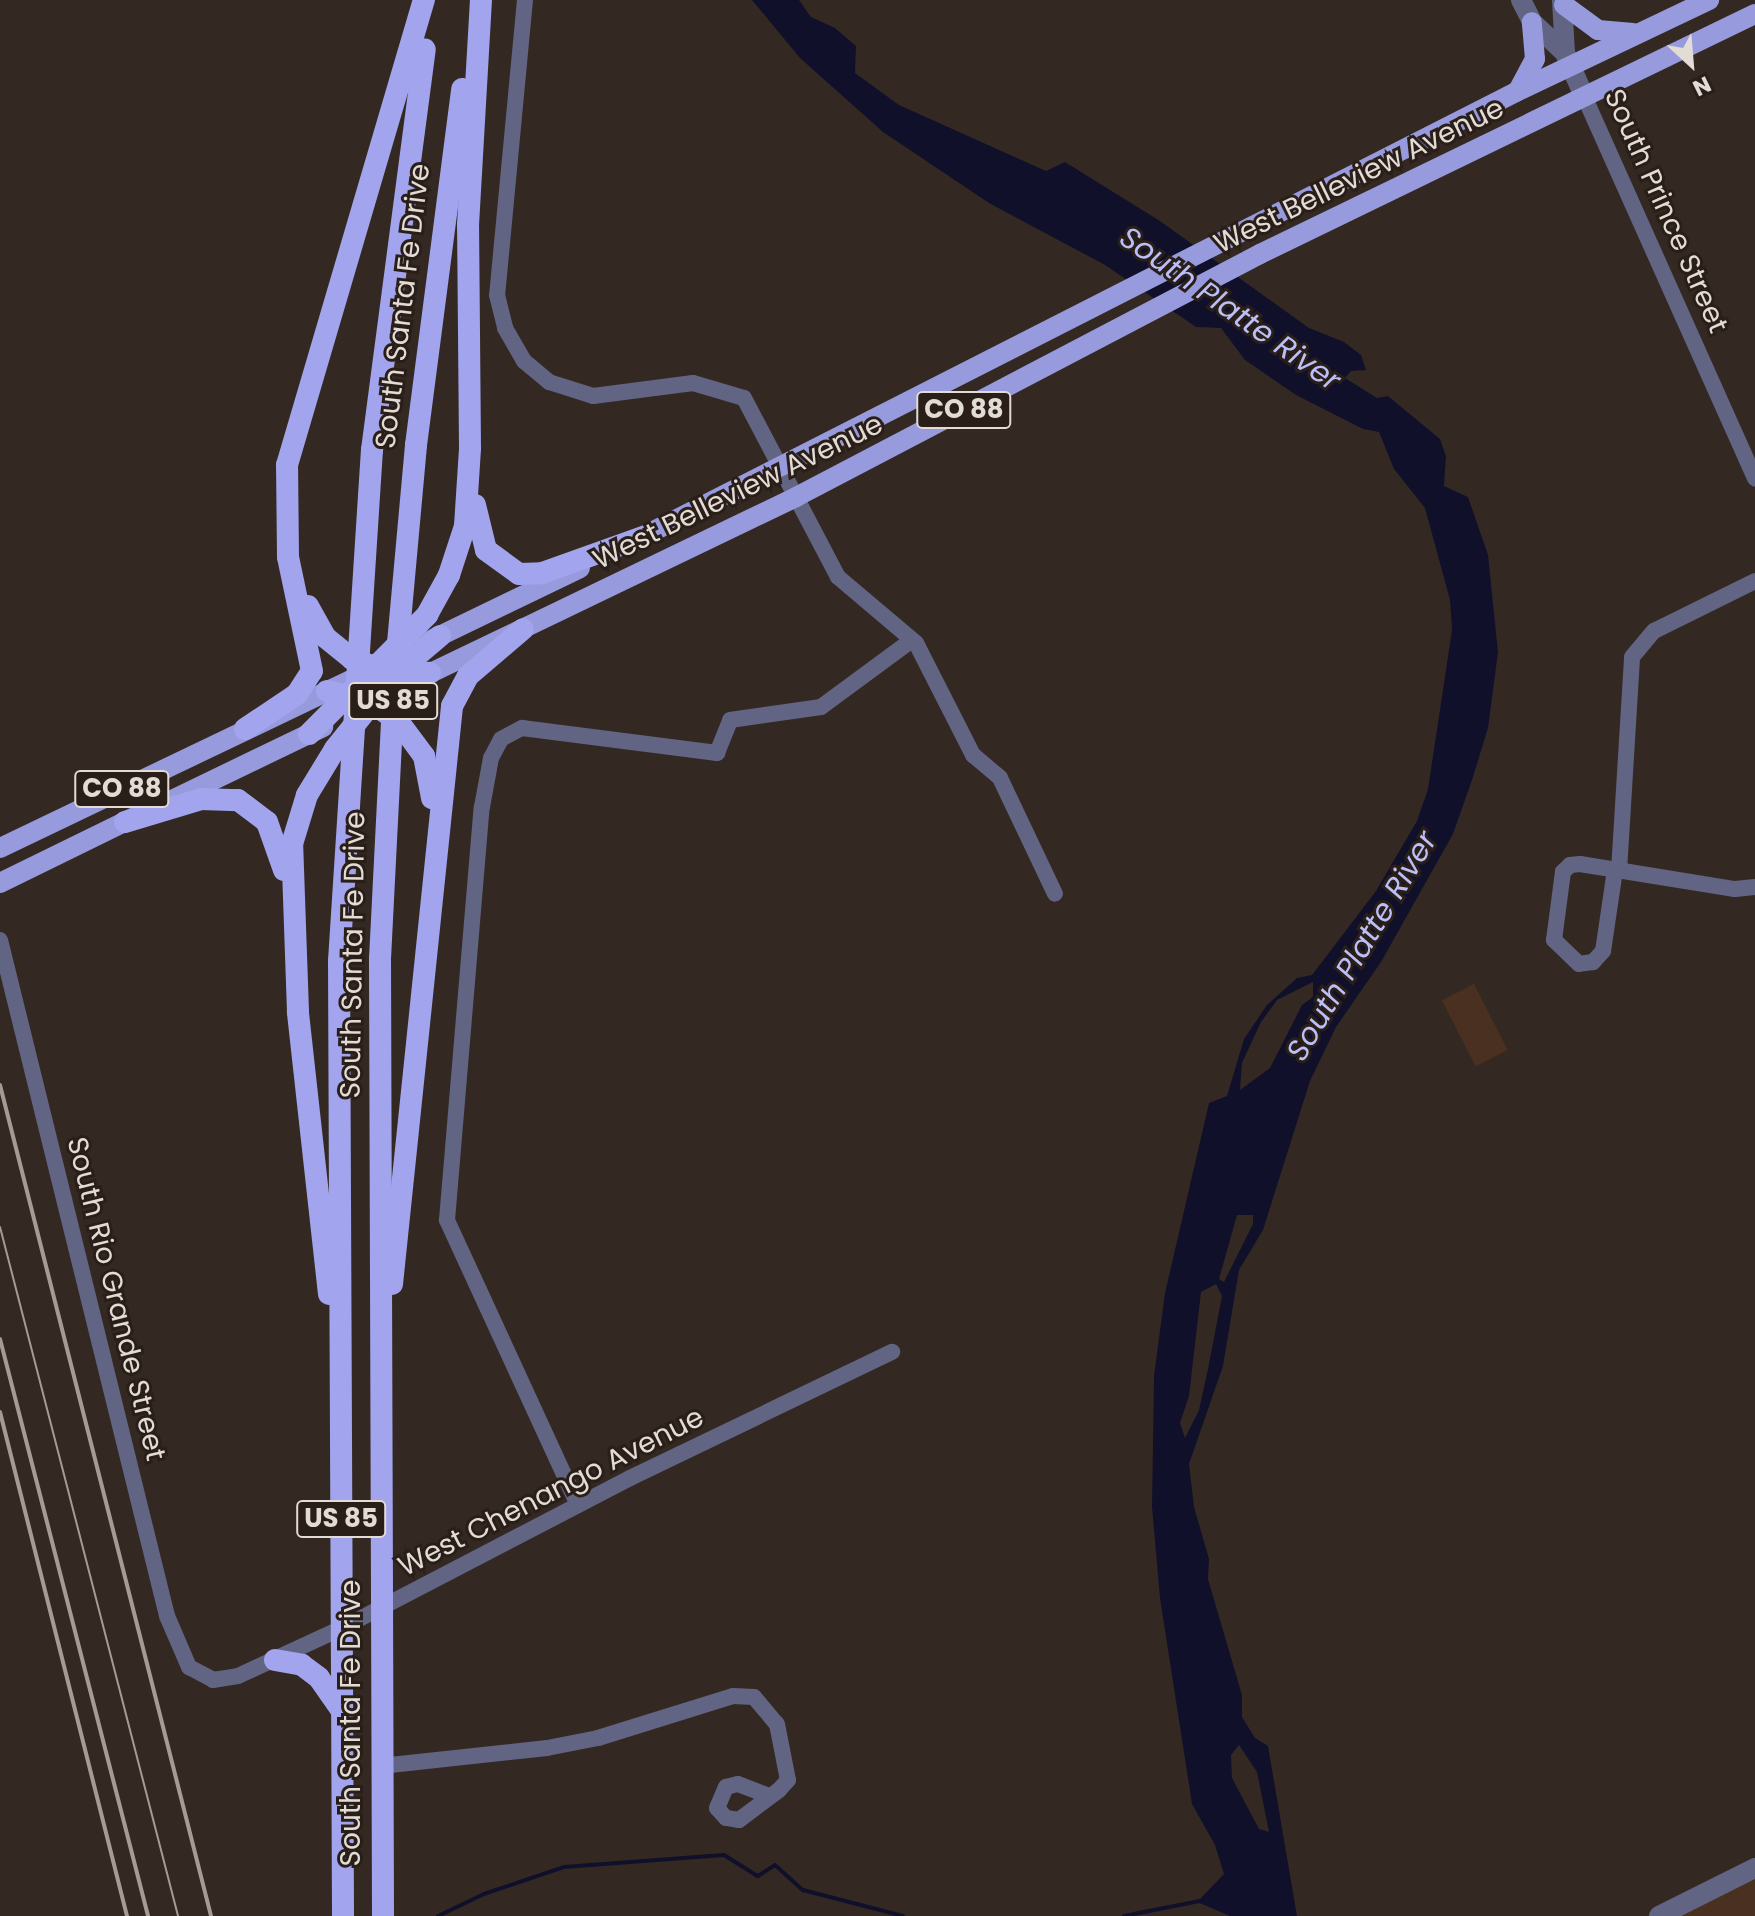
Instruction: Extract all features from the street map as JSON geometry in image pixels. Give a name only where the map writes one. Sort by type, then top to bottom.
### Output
[{"type":"highway","points":[[245,729],[297,694],[312,671],[286,534],[285,485],[293,436],[367,207],[424,0]]},
{"type":"highway","name":"South Santa Fe Drive","points":[[343,1916],[339,961],[372,450],[432,0]]},
{"type":"highway","points":[[339,1410],[290,899],[292,844],[307,795],[361,698],[427,615],[449,575],[465,526],[470,448],[468,225],[479,0]]},
{"type":"highway","name":"South Santa Fe Drive","points":[[383,1916],[380,959],[393,698],[436,269],[479,0]]},
{"type":"highway","points":[[293,436],[288,508],[307,605],[334,646],[385,671],[430,673]]},
{"type":"highway","points":[[470,448],[479,534],[492,558],[512,572],[542,573],[643,537]]},
{"type":"highway","points":[[382,1428],[433,855],[455,697],[468,676],[523,629]]},
{"type":"highway","points":[[385,671],[440,636]]},
{"type":"highway","points":[[327,691],[361,698],[398,721],[424,756],[431,779],[433,855]]},
{"type":"highway","points":[[309,734],[361,698]]},
{"type":"highway","points":[[125,822],[213,797],[245,802],[272,832],[290,899]]},
{"type":"highway","points":[[275,1660],[302,1665],[319,1678],[342,1711]]},
{"type":"main road","name":"West Belleview Avenue","points":[[440,636],[783,470],[1516,92],[1568,60],[1645,30],[1709,0]]},
{"type":"main road","points":[[1563,3],[1598,30],[1625,35],[1645,30]]},
{"type":"main road","name":"West Belleview Avenue","points":[[361,698],[430,673],[796,497],[1260,254],[1755,14]]},
{"type":"main road","points":[[1516,92],[1535,59],[1532,22]]},
{"type":"main road","name":"CO 88","points":[[0,848],[327,691],[385,671]]},
{"type":"main road","name":"CO 88","points":[[0,883],[309,734]]},
{"type":"street","points":[[525,0],[497,295],[505,328],[524,361],[549,382],[593,396],[693,383],[730,390],[752,409],[838,577],[912,640],[973,755],[1000,778],[1055,894]]},
{"type":"street","name":"South Prince Street","points":[[1521,0],[1532,22],[1568,60]]},
{"type":"street","name":"South Prince Street","points":[[1563,3],[1568,60],[1755,479]]},
{"type":"street","points":[[1754,584],[1654,631],[1632,657],[1617,871],[1603,951],[1593,962],[1579,964],[1554,940],[1563,872],[1580,864],[1617,871],[1735,889],[1755,887]]},
{"type":"street","points":[[578,1505],[447,1220],[482,807],[491,758],[501,739],[522,728],[717,753],[730,720],[821,707],[912,640]]},
{"type":"street","name":"South Rio Grande Street","points":[[0,940],[167,1616],[189,1667]]},
{"type":"street","name":"West Chenango Avenue","points":[[189,1667],[213,1680],[238,1676],[275,1660],[381,1609],[578,1505],[892,1352]]},
{"type":"street","points":[[381,1766],[547,1748],[598,1738],[733,1696],[754,1697],[777,1724],[788,1762],[788,1780],[770,1796]]},
{"type":"street","points":[[1659,1916],[1755,1868]]},
{"type":"shaded area","points":[[1474,984],[1508,1050],[1476,1066],[1442,1000]]},
{"type":"shaded area","points":[[1755,1868],[1755,1916],[1659,1916]]},
{"type":"water","name":"South Platte River","points":[[752,0],[799,0],[811,17],[835,28],[856,46],[855,73],[899,105],[1046,171],[1065,162],[1160,221],[1309,328],[1344,342],[1361,355],[1366,370],[1351,371],[1345,378],[1377,398],[1388,396],[1440,439],[1446,456],[1444,486],[1468,497],[1488,555],[1498,652],[1488,728],[1472,780],[1453,834],[1381,962],[1336,1027],[1310,1081],[1263,1230],[1239,1270],[1223,1366],[1189,1464],[1194,1507],[1209,1559],[1208,1579],[1242,1695],[1242,1717],[1255,1738],[1268,1746],[1297,1916],[1230,1916],[1197,1902],[1224,1874],[1215,1845],[1192,1804],[1160,1598],[1152,1507],[1154,1376],[1165,1293],[1209,1103],[1227,1096],[1244,1039],[1267,1005],[1297,978],[1312,975],[1376,891],[1417,821],[1428,789],[1452,630],[1450,600],[1425,508],[1394,469],[1379,432],[1363,429],[1296,395],[1245,360],[1221,328],[1196,327],[1105,265],[989,203],[883,132],[800,58]],"holes":[[[1313,982],[1313,997],[1302,1005],[1270,1068],[1240,1090],[1242,1063],[1261,1022],[1277,1000]],[[1237,1215],[1253,1215],[1253,1224],[1224,1282],[1219,1279]],[[1216,1284],[1222,1296],[1199,1410],[1185,1438],[1180,1423],[1189,1396],[1201,1292]],[[1239,1745],[1257,1772],[1269,1832],[1259,1829],[1232,1778],[1231,1755]]]},
{"type":"waterway","points":[[438,1916],[484,1894],[564,1867],[724,1855],[758,1876],[775,1865],[803,1890],[903,1916]]},
{"type":"waterway","points":[[1124,1916],[1200,1901]]},
{"type":"tram line","points":[[0,1227],[178,1916]]},
{"type":"railway","points":[[0,1085],[211,1916]]},
{"type":"railway","points":[[0,1339],[148,1916]]},
{"type":"railway","points":[[0,1412],[127,1916]]}]
